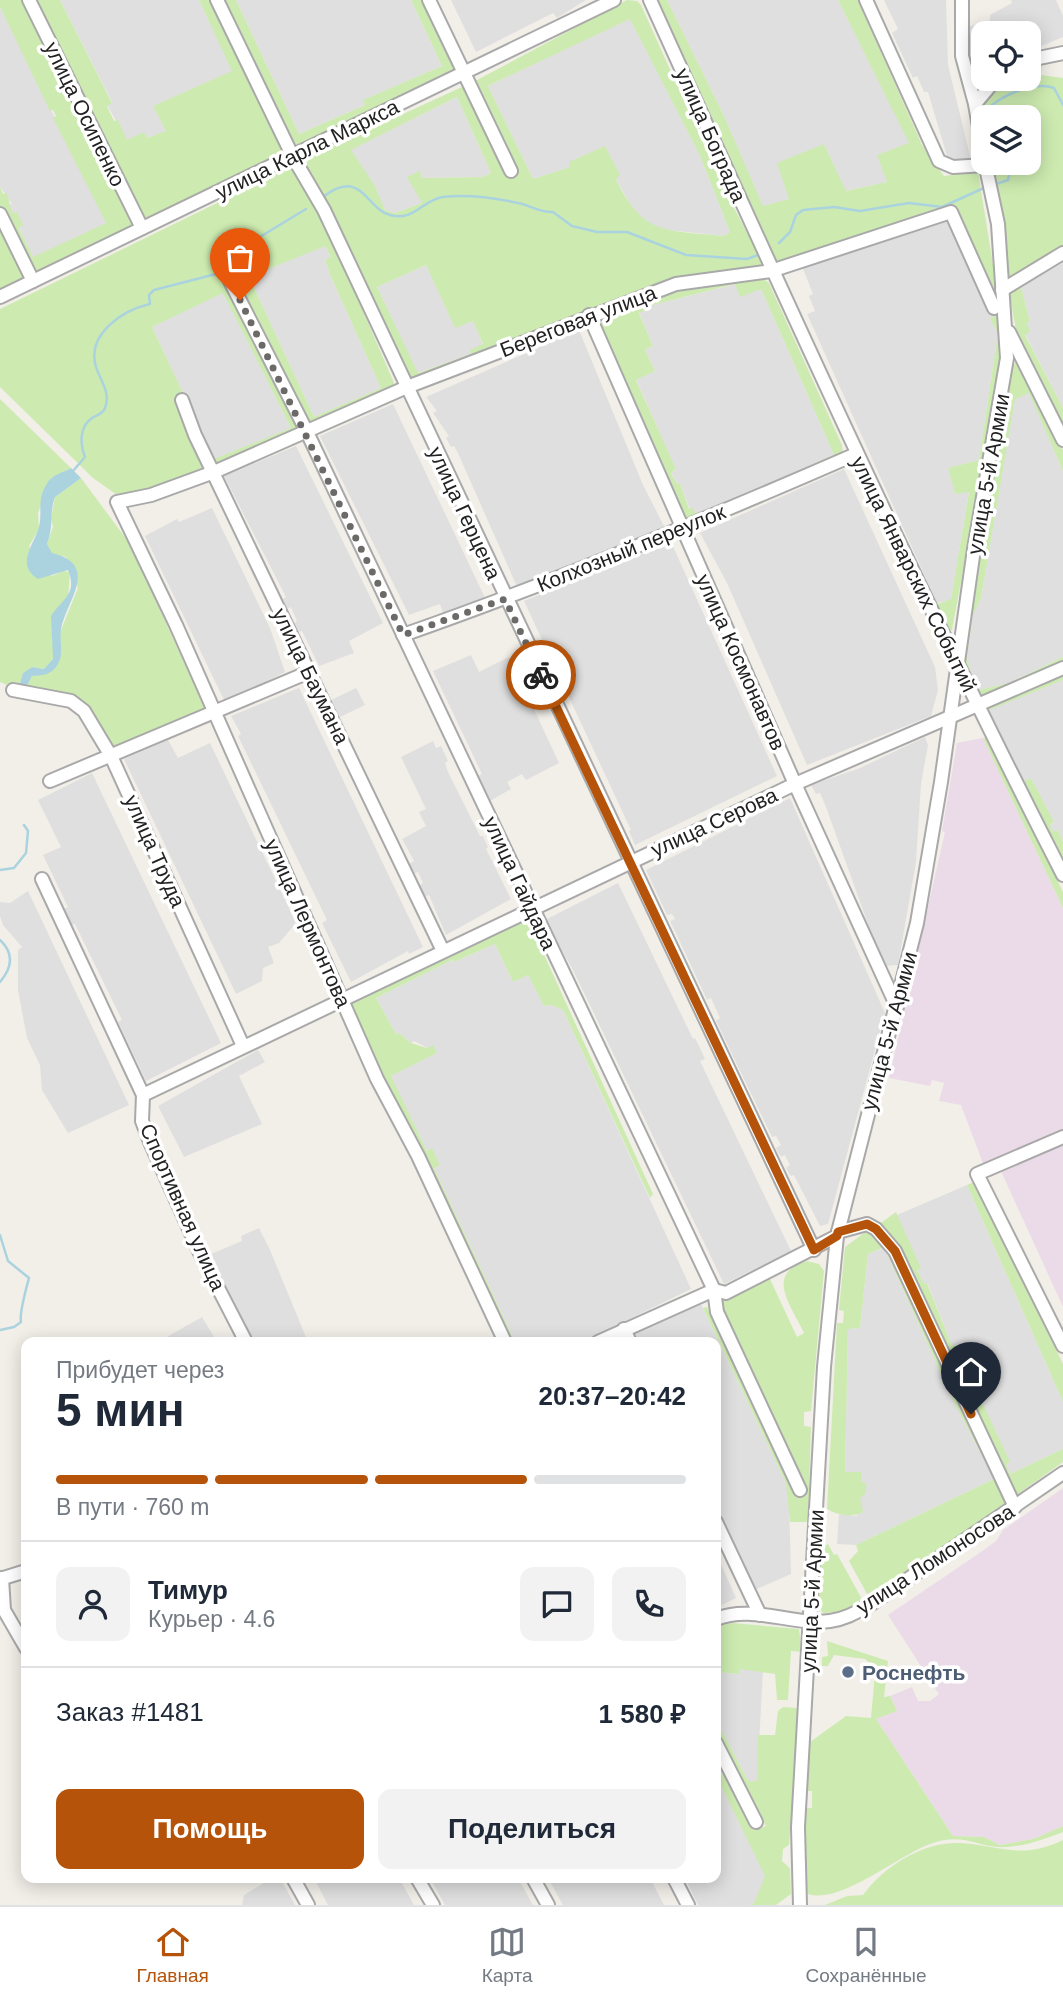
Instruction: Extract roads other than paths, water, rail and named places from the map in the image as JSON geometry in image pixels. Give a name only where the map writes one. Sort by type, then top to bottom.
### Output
[{"type":"street","name":"улица Осипенко","points":[[29,0],[142,228]]},
{"type":"street","name":"улица Герцена","points":[[216,0],[293,157],[324,210],[814,1250]]},
{"type":"street","points":[[429,0],[511,171]]},
{"type":"street","name":"улица Карла Маркса","points":[[0,297],[614,0]]},
{"type":"street","name":"улица Бограда","points":[[650,0],[771,271]]},
{"type":"street","points":[[866,0],[939,161],[953,167],[971,164]]},
{"type":"street","name":"улица 5-й Армии","points":[[962,0],[962,56],[975,104]]},
{"type":"street","points":[[1041,58],[1063,53]]},
{"type":"street","points":[[975,104],[986,91]]},
{"type":"street","name":"улица 5-й Армии","points":[[796,1903],[824,1367],[838,1234],[897,1007],[931,850],[974,550],[1007,358],[1008,328],[1002,290],[998,224],[987,175]]},
{"type":"street","name":"Береговая улица","points":[[117,502],[151,495],[215,472],[407,387],[590,315],[685,282],[771,271],[951,212],[994,308]]},
{"type":"street","points":[[0,214],[33,281]]},
{"type":"street","points":[[1002,290],[1063,253]]},
{"type":"street","name":"улица Январских Событий","points":[[771,271],[976,706],[1063,875]]},
{"type":"street","name":"улица Гайдара","points":[[229,279],[306,430],[714,1290],[717,1312],[800,1490]]},
{"type":"street","name":"улица Космонавтов","points":[[590,315],[795,784],[897,1007]]},
{"type":"street","points":[[1008,328],[1063,440]]},
{"type":"street","name":"улица Баумана","points":[[182,400],[195,435],[443,951]]},
{"type":"street","name":"Колхозный переулок","points":[[403,635],[505,599],[683,529],[856,454]]},
{"type":"street","name":"улица Лермонтова","points":[[117,502],[215,713],[342,1000],[503,1337]]},
{"type":"street","name":"улица Серова","points":[[143,1095],[795,784],[1063,668]]},
{"type":"street","points":[[50,781],[309,672]]},
{"type":"street","name":"улица Труда","points":[[13,690],[71,701],[84,711],[111,756],[243,1046]]},
{"type":"street","name":"Спортивная улица","points":[[43,878],[143,1095],[142,1121],[150,1142],[199,1251],[243,1337]]},
{"type":"street","points":[[1063,1137],[977,1174],[1063,1346]]},
{"type":"street","points":[[608,1337],[714,1290],[726,1293],[814,1250],[838,1234],[867,1224],[876,1229],[895,1251],[1015,1507]]},
{"type":"street","points":[[624,1329],[628,1337]]},
{"type":"street","name":"улица Ломоносова","points":[[721,1619],[760,1615],[812,1622],[847,1617],[870,1605],[1063,1473]]},
{"type":"street","points":[[721,1533],[760,1615]]},
{"type":"street","points":[[21,1573],[1,1579],[4,1610],[21,1639]]},
{"type":"street","points":[[721,1753],[756,1822]]},
{"type":"street","points":[[296,1883],[308,1905]]},
{"type":"street","points":[[420,1883],[433,1905]]},
{"type":"street","points":[[536,1883],[548,1905]]},
{"type":"street","points":[[677,1883],[688,1905]]},
{"type":"water","points":[[71,468],[81,478],[55,497],[47,544],[52,553],[67,559],[75,566],[77,585],[61,629],[59,662],[48,674],[32,676],[24,692],[18,690],[23,673],[32,667],[44,669],[53,659],[51,616],[70,591],[71,578],[68,570],[38,579],[31,574],[27,562],[40,524],[44,489],[52,477]]},
{"type":"waterway","points":[[992,105],[1012,93],[1039,86],[1054,88],[1063,105]]},
{"type":"waterway","points":[[993,185],[1008,180],[1009,175]]},
{"type":"waterway","points":[[323,197],[336,189],[347,186],[355,188],[382,211],[398,216],[405,216],[443,197],[490,198],[553,212],[572,226],[597,232],[627,232],[686,255],[747,259],[758,255]]},
{"type":"waterway","points":[[779,243],[790,232],[796,215],[803,210],[834,207],[860,211],[909,203],[942,207],[986,187]]},
{"type":"waterway","points":[[73,471],[85,457],[82,447],[85,426],[105,408],[106,391],[94,355],[96,344],[109,325],[129,312],[150,304],[149,295],[154,290],[216,274],[220,261],[306,209]]},
{"type":"waterway","points":[[0,870],[14,868],[26,853],[28,831],[24,825]]},
{"type":"waterway","points":[[0,940],[10,956],[7,972],[0,982]]},
{"type":"waterway","points":[[0,1235],[8,1261],[29,1278],[21,1322],[14,1327],[0,1330]]},
{"type":"place","name":"Роснефть","points":[[848,1672]]}]
